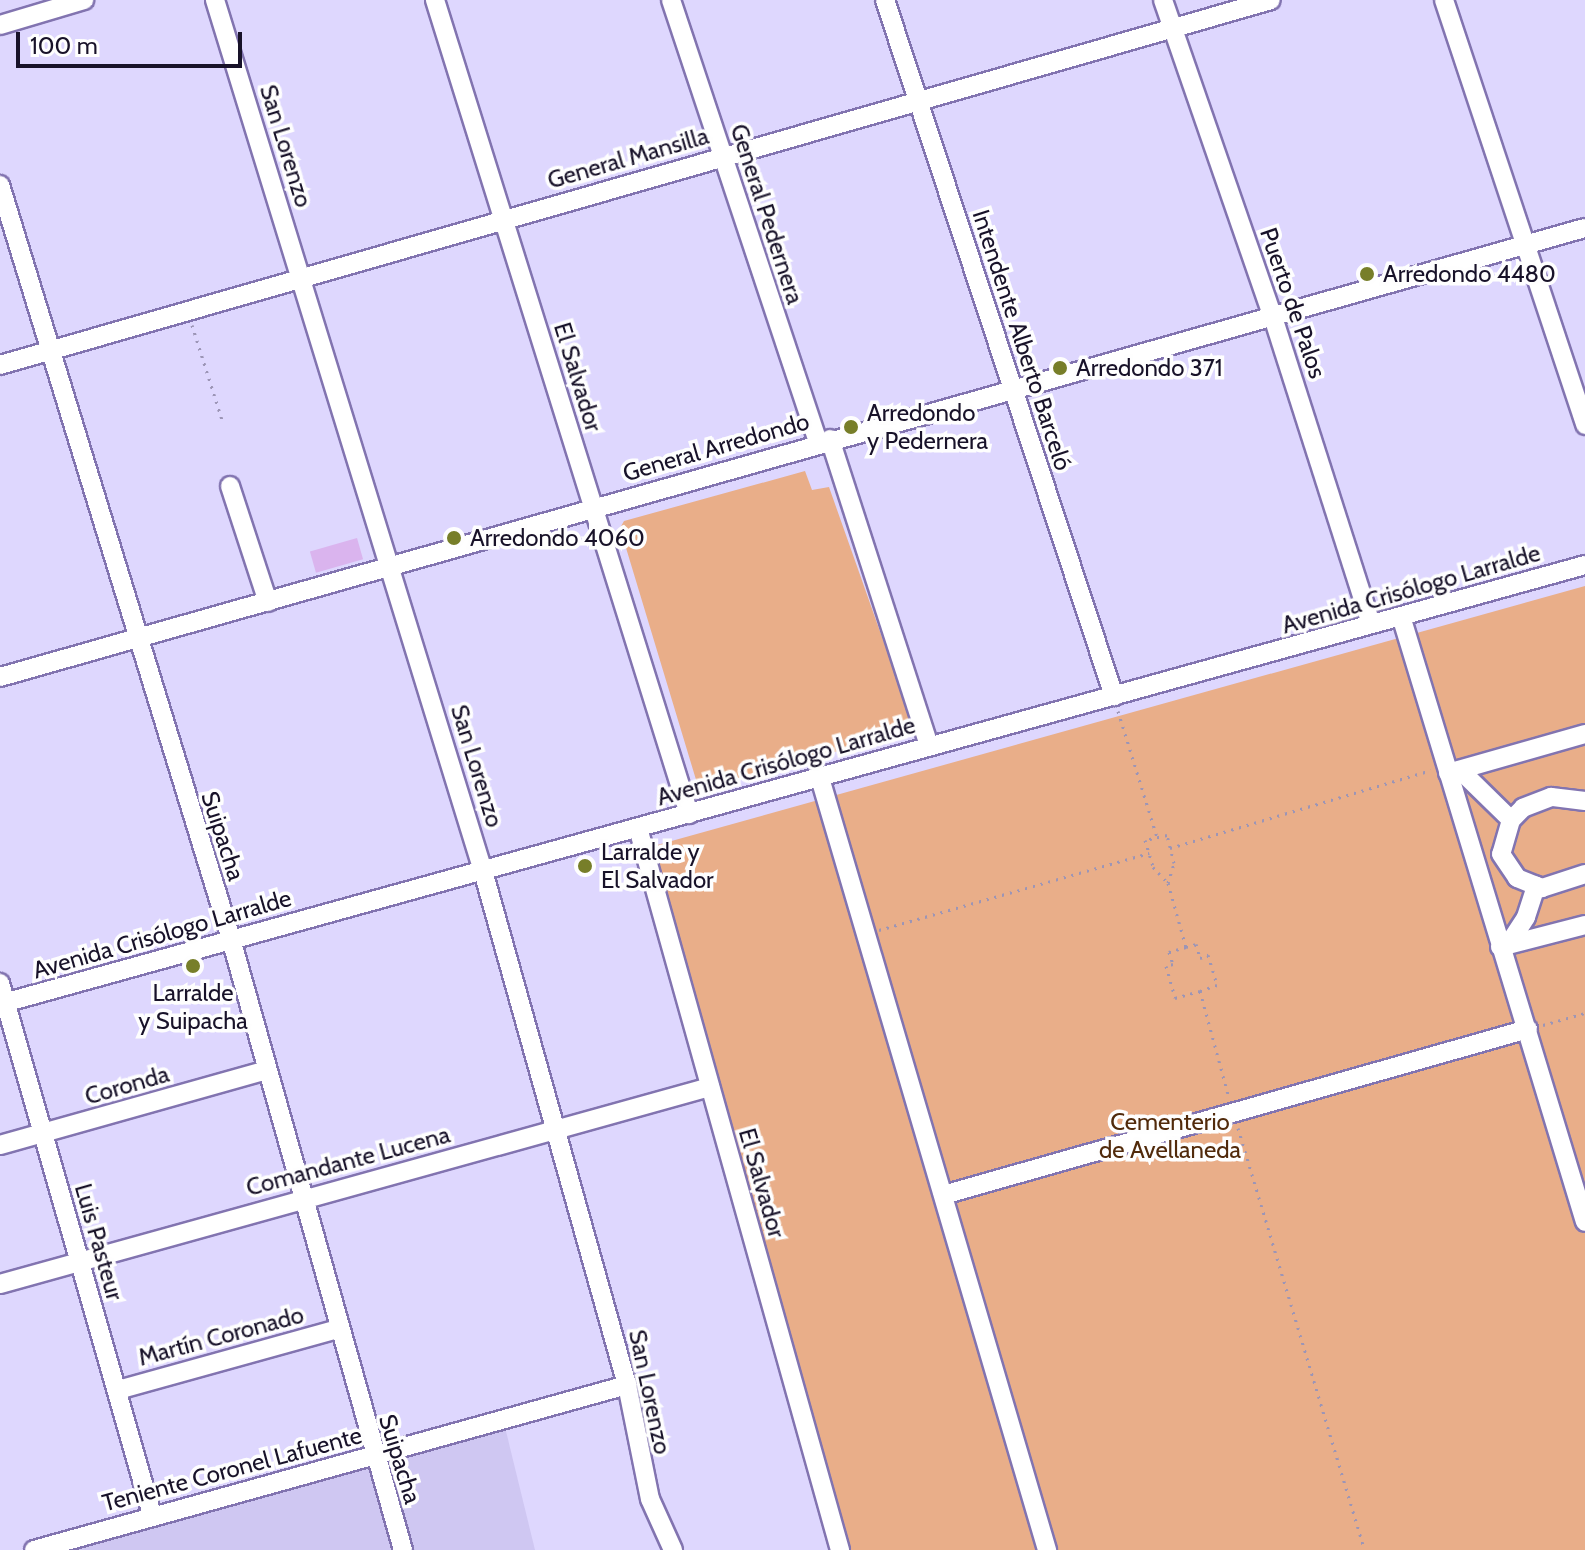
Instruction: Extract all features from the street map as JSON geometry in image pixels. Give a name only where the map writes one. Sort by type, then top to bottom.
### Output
[{"type":"street","points":[[0,25],[84,0]]},
{"type":"street","name":"San Lorenzo","points":[[215,0],[392,566],[483,871],[558,1128],[627,1385],[650,1499],[673,1550]]},
{"type":"street","name":"El Salvador","points":[[435,0],[689,814]]},
{"type":"street","name":"General Pedernera","points":[[671,0],[722,156],[929,746]]},
{"type":"street","name":"Intendente Alberto Barceló","points":[[885,0],[1114,696]]},
{"type":"street","name":"Puerto de Palos","points":[[1163,0],[1273,317],[1371,624]]},
{"type":"street","name":"General Mansilla","points":[[0,365],[1271,0]]},
{"type":"street","points":[[1444,0],[1585,425]]},
{"type":"street","name":"Suipacha","points":[[0,185],[136,639],[231,939],[373,1455],[403,1550]]},
{"type":"street","name":"General Arredondo","points":[[0,677],[824,441],[1585,228]]},
{"type":"street","points":[[230,486],[268,602]]},
{"type":"street","name":"Avenida Crisólogo Larralde","points":[[3,1004],[1585,565]]},
{"type":"street","points":[[1401,616],[1451,770],[1475,865],[1504,946],[1585,1222]]},
{"type":"street","points":[[1451,770],[1585,734]]},
{"type":"street","points":[[1451,770],[1511,820]]},
{"type":"street","points":[[820,778],[1047,1550]]},
{"type":"street","points":[[1585,801],[1534,801],[1511,820],[1503,857],[1517,878],[1536,886],[1557,887],[1585,874]]},
{"type":"street","name":"El Salvador","points":[[638,828],[840,1550]]},
{"type":"street","points":[[1475,865],[1503,857]]},
{"type":"street","points":[[1504,946],[1526,917],[1536,886]]},
{"type":"street","points":[[1504,946],[1585,925]]},
{"type":"street","name":"Luis Pasteur","points":[[0,983],[3,1004],[152,1515]]},
{"type":"street","points":[[943,1195],[1528,1029]]},
{"type":"street","name":"Coronda","points":[[0,1145],[266,1070]]},
{"type":"street","name":"Comandante Lucena","points":[[0,1284],[710,1087]]},
{"type":"street","name":"Martín Coronado","points":[[118,1390],[338,1329]]},
{"type":"street","name":"Teniente Coronel Lafuente","points":[[34,1550],[627,1385]]},
{"type":"path","points":[[187,310],[223,423]]},
{"type":"path","points":[[1114,696],[1157,837]]},
{"type":"path","points":[[1170,848],[1451,770]]},
{"type":"path","points":[[1168,883],[1174,863],[1167,835],[1145,840],[1153,867],[1168,883],[1186,947]]},
{"type":"path","points":[[864,934],[1149,853]]},
{"type":"path","points":[[1196,944],[1200,958],[1208,955],[1217,985],[1175,998],[1166,966],[1173,964],[1169,952],[1186,947],[1196,944]]},
{"type":"path","points":[[1200,991],[1365,1550]]},
{"type":"path","points":[[1528,1029],[1585,1013]]},
{"type":"shaded area","points":[[504,1423],[535,1550],[64,1550]]},
{"type":"green space","points":[[805,471],[812,490],[829,487],[913,725],[910,731],[705,788],[697,783],[620,528],[624,521]]},
{"type":"green space","name":"Cementerio de Avellaneda","points":[[1585,586],[1585,1550],[843,1550],[650,847]]},
{"type":"building","points":[[357,538],[363,559],[316,573],[310,552]]},
{"type":"place","name":"Arredondo 4480","points":[[1367,274]]},
{"type":"place","name":"Arredondo 371","points":[[1060,368]]},
{"type":"place","name":"Arredondo y Pedernera","points":[[851,427]]},
{"type":"place","name":"Arredondo 4060","points":[[454,538]]},
{"type":"place","name":"Larralde y El Salvador","points":[[585,866]]},
{"type":"place","name":"Larralde y Suipacha","points":[[193,966]]}]
